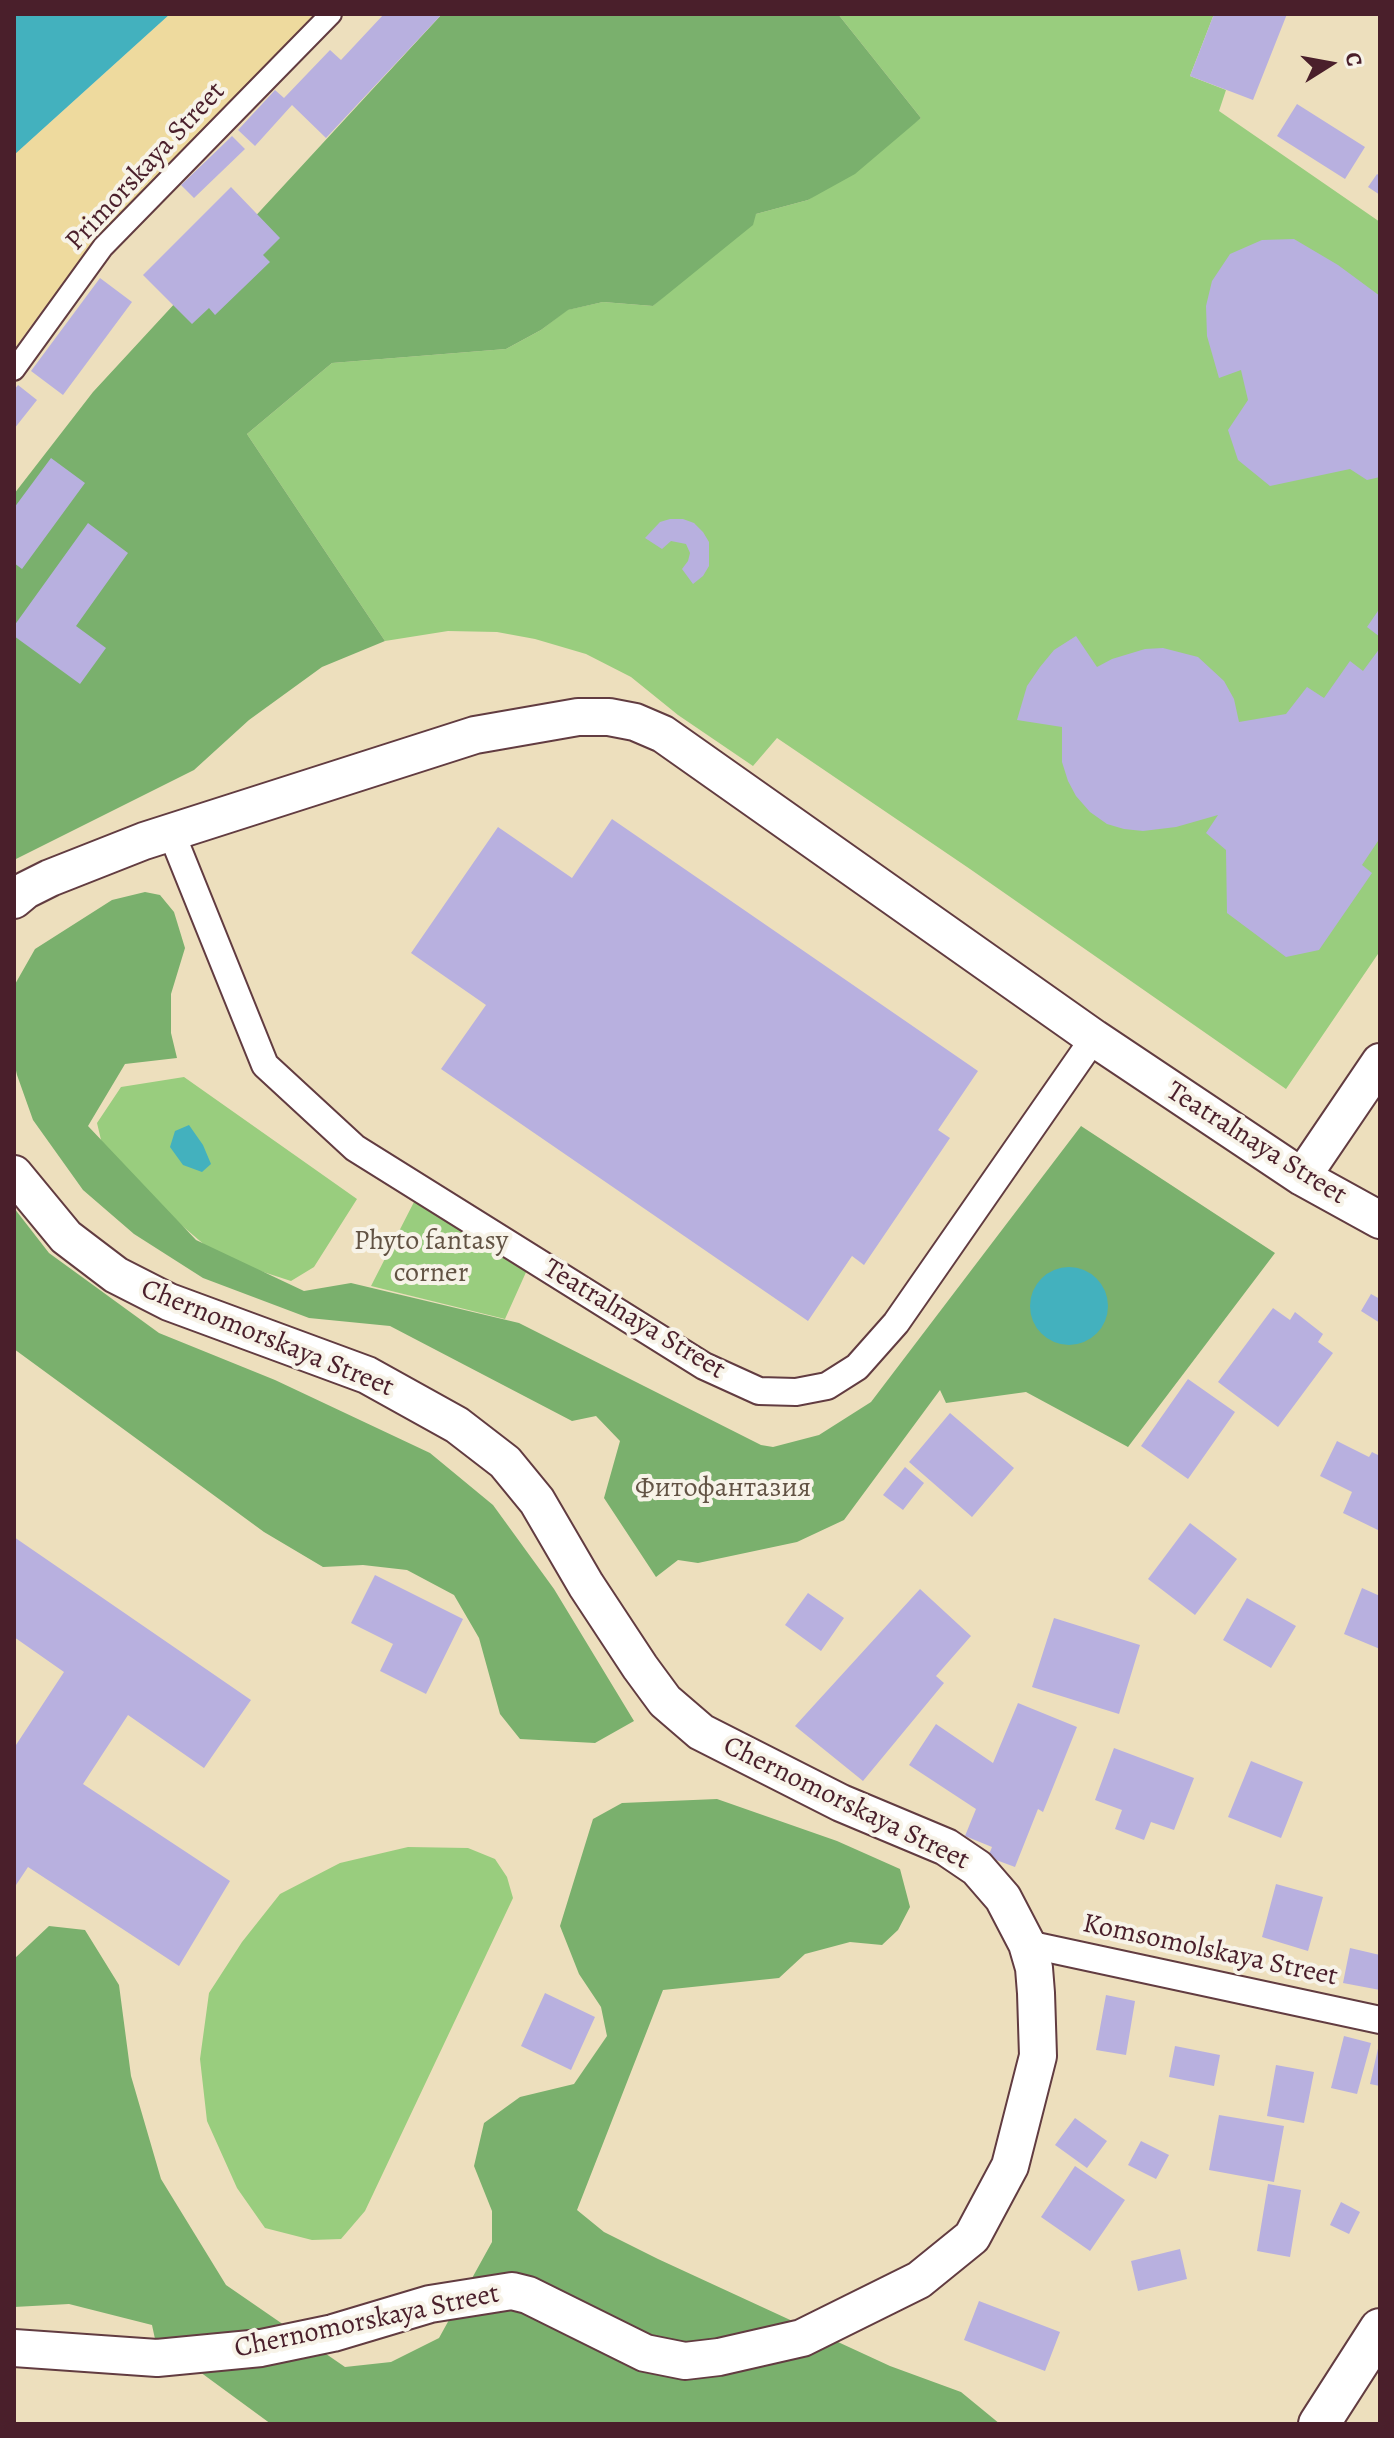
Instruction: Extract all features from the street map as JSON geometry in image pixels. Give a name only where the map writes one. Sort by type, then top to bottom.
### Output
[{"type":"main road","name":"Teatralnaya Street","points":[[158,836],[475,735],[578,717],[609,717],[635,722],[663,734],[1094,1038],[1302,1177],[1380,1220]]},
{"type":"main road","points":[[14,900],[50,878],[158,836]]},
{"type":"main road","points":[[1302,1177],[1380,1062]]},
{"type":"main road","name":"Chernomorskaya Street","points":[[14,1174],[66,1237],[116,1275],[169,1302],[367,1375],[457,1425],[505,1462],[537,1501],[586,1585],[665,1701],[701,1732],[841,1803],[946,1847],[977,1868],[1003,1898],[1027,1944],[1034,1968],[1038,2056],[1010,2166],[972,2237],[919,2280],[802,2338],[719,2357],[685,2361],[645,2353],[528,2295],[512,2291],[430,2304],[333,2333],[248,2350],[157,2358],[14,2348]]},
{"type":"main road","points":[[1319,2424],[1380,2329]]},
{"type":"street","name":"Primorskaya Street","points":[[14,370],[103,247],[331,14]]},
{"type":"street","name":"Teatralnaya Street","points":[[158,836],[265,1065],[284,1083],[355,1148],[704,1366],[759,1391],[796,1392],[827,1386],[857,1367],[896,1323],[1094,1038]]},
{"type":"street","name":"Komsomolskaya Street","points":[[1027,1944],[1380,2020]]},
{"type":"green space","points":[[442,14],[838,14],[921,118],[855,174],[808,200],[756,214],[753,225],[653,306],[603,302],[568,310],[541,330],[506,349],[332,363],[247,434],[385,641],[322,667],[249,720],[194,770],[14,860],[14,494],[93,392]]},
{"type":"green space","points":[[838,14],[1214,14],[1190,76],[1226,90],[1219,111],[1380,222],[1380,951],[1286,1089],[777,738],[753,766],[678,715],[631,677],[586,654],[535,639],[497,632],[448,631],[385,641],[247,434],[332,363],[506,349],[541,330],[567,310],[603,302],[653,306],[756,214],[808,200],[921,118]]},
{"type":"green space","name":"Фитофантазия","points":[[145,892],[160,895],[174,912],[185,948],[171,994],[171,1033],[177,1058],[125,1064],[88,1126],[196,1240],[304,1291],[351,1283],[519,1323],[761,1445],[773,1447],[819,1435],[871,1402],[1081,1126],[1275,1253],[1128,1447],[1026,1392],[946,1403],[940,1390],[844,1520],[797,1542],[698,1563],[678,1560],[656,1577],[604,1498],[620,1441],[596,1416],[572,1421],[390,1326],[309,1318],[203,1278],[134,1234],[83,1190],[33,1120],[17,1075],[14,1062],[14,986],[35,949],[112,900]]},
{"type":"green space","points":[[184,1077],[357,1199],[314,1267],[291,1281],[220,1258],[106,1161],[97,1123],[121,1087]]},
{"type":"green space","name":"Phyto fantasy corner","points":[[415,1200],[527,1270],[505,1319],[371,1286]]},
{"type":"green space","points":[[14,1208],[49,1253],[159,1333],[275,1380],[430,1453],[493,1505],[554,1589],[634,1721],[595,1743],[520,1739],[500,1714],[479,1638],[454,1595],[407,1570],[363,1565],[323,1567],[264,1532],[14,1349]]},
{"type":"green space","points":[[717,1799],[837,1841],[900,1869],[910,1907],[898,1930],[882,1945],[850,1942],[805,1954],[779,1978],[663,1990],[577,2210],[604,2232],[658,2259],[890,2366],[961,2392],[1000,2424],[271,2424],[155,2339],[152,2325],[69,2304],[14,2307],[14,1959],[49,1926],[85,1930],[119,1985],[131,2076],[161,2179],[226,2285],[345,2367],[391,2362],[439,2338],[492,2242],[492,2211],[474,2166],[484,2123],[520,2097],[574,2084],[607,2036],[601,2007],[579,1974],[560,1926],[593,1819],[622,1803]]},
{"type":"green space","points":[[408,1847],[468,1848],[495,1859],[507,1877],[513,1898],[365,2211],[341,2239],[312,2240],[265,2228],[237,2188],[207,2121],[200,2059],[209,1993],[242,1942],[280,1894],[340,1863]]},
{"type":"sand","points":[[170,14],[316,14],[93,242],[14,349],[14,155]]},
{"type":"water","points":[[14,14],[170,14],[14,155]]},
{"type":"water","points":[[189,1125],[211,1164],[202,1172],[183,1165],[170,1147],[175,1131]]},
{"type":"water","points":[[1069,1267],[1084,1270],[1101,1284],[1108,1306],[1105,1321],[1091,1338],[1069,1345],[1054,1342],[1037,1328],[1030,1306],[1033,1291],[1047,1274]]},
{"type":"building","points":[[384,14],[442,14],[326,138],[292,105],[255,146],[238,130],[275,90],[284,98],[330,50],[341,60]]},
{"type":"building","points":[[1214,14],[1287,14],[1253,100],[1190,76]]},
{"type":"building","points":[[1297,104],[1365,147],[1345,179],[1277,136]]},
{"type":"building","points":[[232,136],[245,149],[194,198],[181,185]]},
{"type":"building","points":[[1377,174],[1380,176],[1380,195],[1368,187]]},
{"type":"building","points":[[231,187],[280,238],[263,255],[270,262],[215,315],[209,308],[192,324],[143,275]]},
{"type":"building","points":[[1294,239],[1338,265],[1380,296],[1380,477],[1367,480],[1350,469],[1270,486],[1238,460],[1228,430],[1248,400],[1241,370],[1219,378],[1207,336],[1206,306],[1212,281],[1230,254],[1262,240]]},
{"type":"building","points":[[100,278],[132,302],[63,395],[31,371]]},
{"type":"building","points":[[18,385],[37,400],[14,429],[14,390]]},
{"type":"building","points":[[51,458],[85,483],[22,569],[14,563],[14,508]]},
{"type":"building","points":[[670,519],[694,523],[709,542],[709,566],[693,584],[682,569],[690,553],[686,544],[671,541],[662,549],[645,538],[660,522]]},
{"type":"building","points":[[88,523],[128,553],[76,626],[106,648],[80,684],[14,636],[14,626]]},
{"type":"building","points":[[1380,608],[1380,637],[1367,627]]},
{"type":"building","points":[[1076,636],[1097,667],[1145,649],[1163,648],[1198,657],[1224,681],[1234,699],[1239,722],[1286,714],[1307,687],[1324,698],[1350,661],[1363,671],[1380,648],[1380,838],[1362,865],[1372,873],[1319,950],[1286,957],[1227,913],[1226,850],[1206,833],[1218,815],[1176,827],[1143,831],[1107,824],[1090,812],[1068,781],[1062,762],[1062,727],[1017,720],[1027,686],[1040,667],[1054,650]]},
{"type":"building","points":[[612,819],[978,1071],[938,1130],[950,1138],[864,1265],[852,1256],[808,1321],[441,1069],[486,1005],[411,953],[498,827],[572,878]]},
{"type":"building","points":[[1371,1294],[1380,1299],[1380,1323],[1361,1311]]},
{"type":"building","points":[[1273,1308],[1290,1320],[1295,1312],[1323,1334],[1318,1342],[1333,1353],[1278,1427],[1218,1382]]},
{"type":"building","points":[[1188,1379],[1235,1412],[1188,1479],[1141,1446]]},
{"type":"building","points":[[950,1413],[1014,1468],[972,1517],[909,1462]]},
{"type":"building","points":[[1337,1441],[1369,1457],[1372,1452],[1380,1456],[1380,1531],[1343,1513],[1352,1492],[1320,1476]]},
{"type":"building","points":[[905,1467],[924,1483],[903,1510],[883,1495]]},
{"type":"building","points":[[1190,1523],[1237,1559],[1195,1615],[1148,1579]]},
{"type":"building","points":[[14,1537],[251,1700],[204,1768],[128,1715],[83,1784],[230,1881],[179,1966],[28,1867],[14,1888],[14,1748],[64,1672],[14,1637]]},
{"type":"building","points":[[375,1575],[463,1619],[426,1694],[380,1671],[393,1644],[351,1623]]},
{"type":"building","points":[[1362,1588],[1380,1596],[1380,1649],[1344,1634]]},
{"type":"building","points":[[920,1589],[971,1636],[936,1676],[944,1683],[863,1781],[795,1726]]},
{"type":"building","points":[[808,1593],[844,1618],[821,1651],[785,1625]]},
{"type":"building","points":[[1247,1598],[1296,1626],[1271,1668],[1223,1640]]},
{"type":"building","points":[[1054,1618],[1140,1645],[1119,1714],[1032,1687]]},
{"type":"building","points":[[1018,1703],[1077,1727],[1043,1812],[1038,1809],[1015,1867],[988,1857],[992,1847],[965,1836],[976,1809],[909,1765],[936,1724],[993,1763]]},
{"type":"building","points":[[1114,1748],[1194,1778],[1174,1830],[1151,1822],[1144,1840],[1115,1829],[1122,1810],[1095,1800]]},
{"type":"building","points":[[1251,1761],[1303,1782],[1281,1838],[1228,1817]]},
{"type":"building","points":[[1276,1884],[1323,1897],[1308,1951],[1262,1937]]},
{"type":"building","points":[[1350,1948],[1380,1955],[1380,1990],[1343,1983]]},
{"type":"building","points":[[545,1993],[595,2017],[571,2070],[521,2046]]},
{"type":"building","points":[[1106,1995],[1135,2001],[1126,2055],[1096,2050]]},
{"type":"building","points":[[1344,2036],[1371,2043],[1357,2094],[1331,2088]]},
{"type":"building","points":[[1380,2044],[1380,2086],[1370,2084]]},
{"type":"building","points":[[1175,2046],[1220,2055],[1214,2086],[1169,2077]]},
{"type":"building","points":[[1276,2065],[1314,2072],[1304,2123],[1267,2116]]},
{"type":"building","points":[[1219,2115],[1284,2126],[1274,2182],[1209,2170]]},
{"type":"building","points":[[1075,2118],[1107,2141],[1087,2168],[1055,2145]]},
{"type":"building","points":[[1141,2141],[1169,2155],[1156,2179],[1128,2165]]},
{"type":"building","points":[[1075,2166],[1125,2200],[1090,2251],[1041,2217]]},
{"type":"building","points":[[1268,2184],[1301,2190],[1290,2257],[1257,2251]]},
{"type":"building","points":[[1341,2202],[1360,2212],[1349,2234],[1330,2225]]},
{"type":"building","points":[[1180,2249],[1187,2279],[1138,2291],[1131,2261]]},
{"type":"building","points":[[979,2301],[1060,2332],[1045,2371],[964,2340]]}]
